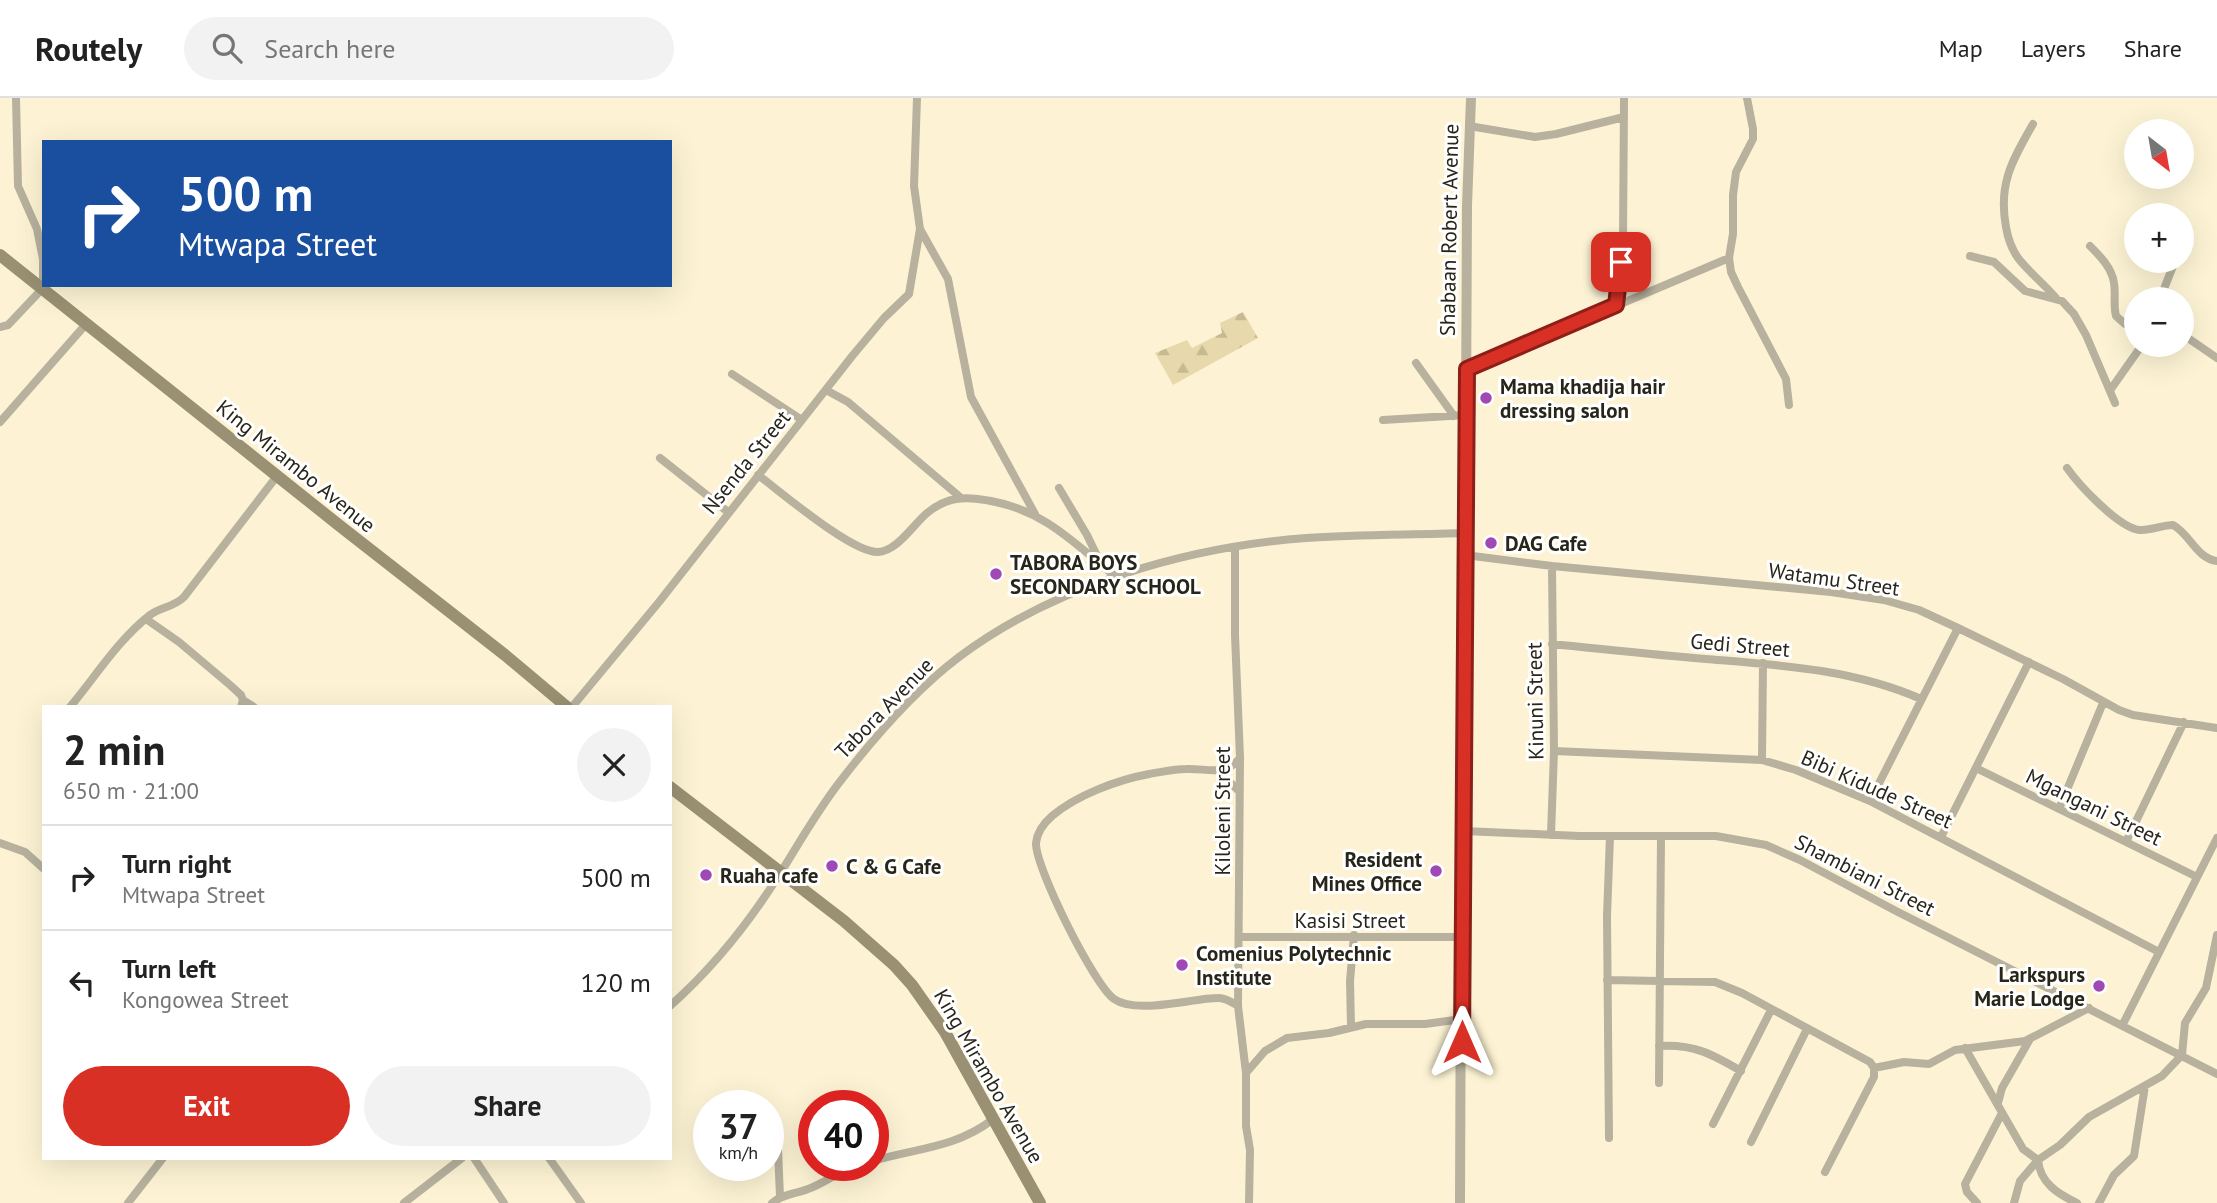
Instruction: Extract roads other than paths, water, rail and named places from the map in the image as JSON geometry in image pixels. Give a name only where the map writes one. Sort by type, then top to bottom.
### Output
[{"type":"main road","name":"King Mirambo Avenue","points":[[0,255],[565,705]]},
{"type":"main road","name":"King Mirambo Avenue","points":[[672,789],[844,921],[894,965],[912,985],[940,1024],[1040,1203]]},
{"type":"street","points":[[16,98],[18,186],[37,229],[42,254]]},
{"type":"street","points":[[917,98],[914,186],[920,229],[948,279],[971,397],[1035,514]]},
{"type":"street","name":"Shabaan Robert Avenue","points":[[1460,1203],[1464,533],[1469,126],[1473,98]]},
{"type":"street","points":[[1616,305],[1623,240],[1624,98]]},
{"type":"street","points":[[1747,98],[1754,128],[1753,139],[1736,172],[1729,258],[1731,272],[1738,287],[1786,379],[1789,405]]},
{"type":"street","points":[[1469,126],[1535,137],[1625,117]]},
{"type":"street","points":[[2033,124],[2007,174],[2003,191],[2010,246],[2056,298],[2074,314],[2086,334],[2115,402]]},
{"type":"street","name":"Nsenda Street","points":[[574,705],[659,602],[825,390],[884,318],[909,294],[920,229]]},
{"type":"street","points":[[2090,246],[2112,274],[2116,316],[2124,324]]},
{"type":"street","points":[[1970,256],[1994,262],[2025,291],[2056,298]]},
{"type":"street","points":[[1467,369],[1729,258]]},
{"type":"street","points":[[0,327],[8,325],[43,288]]},
{"type":"street","points":[[0,422],[87,323]]},
{"type":"street","points":[[2194,342],[2217,358]]},
{"type":"street","points":[[2111,388],[2133,357]]},
{"type":"street","points":[[1416,363],[1454,416]]},
{"type":"street","points":[[732,374],[802,420]]},
{"type":"street","points":[[825,390],[848,402],[960,497]]},
{"type":"street","points":[[1382,420],[1466,415]]},
{"type":"street","points":[[660,458],[728,512]]},
{"type":"street","points":[[2067,468],[2088,494],[2132,528],[2173,525],[2183,532],[2204,556],[2217,561]]},
{"type":"street","points":[[758,475],[841,538],[870,551],[880,552],[890,548],[936,506],[960,497],[1003,503],[1035,514],[1116,577]]},
{"type":"street","points":[[72,705],[118,647],[146,619],[180,601],[277,476]]},
{"type":"street","points":[[1059,488],[1101,565]]},
{"type":"street","name":"Tabora Avenue","points":[[672,1004],[715,960],[780,873],[817,813],[842,779],[891,721],[937,675],[1003,626],[1052,601],[1116,577],[1148,567],[1235,548],[1306,538],[1464,533]]},
{"type":"street","name":"Kiloleni Street","points":[[1235,548],[1240,758],[1238,1006],[1246,1073],[1246,1126],[1250,1150],[1249,1203]]},
{"type":"street","name":"Watamu Street","points":[[1465,555],[1552,566],[1831,592],[1884,600],[1919,610],[1958,628],[2063,679],[2103,703],[2133,715],[2217,728]]},
{"type":"street","name":"Kinuni Street","points":[[1551,835],[1552,566]]},
{"type":"street","points":[[146,619],[230,685],[242,704]]},
{"type":"street","points":[[1870,801],[1958,628]]},
{"type":"street","name":"Gedi Street","points":[[1552,644],[1826,671],[1874,682],[1921,699]]},
{"type":"street","points":[[1941,837],[2029,662]]},
{"type":"street","points":[[1762,761],[1763,663]]},
{"type":"street","points":[[2059,810],[2103,703]]},
{"type":"street","points":[[2126,842],[2184,722]]},
{"type":"street","name":"Bibi Kidude Street","points":[[1553,751],[1762,761],[1796,770],[1870,801],[2159,952]]},
{"type":"street","points":[[1238,984],[1219,998],[1186,1003],[1135,1005],[1113,998],[1094,972],[1060,909],[1041,867],[1036,839],[1042,827],[1053,816],[1088,795],[1108,787],[1169,771],[1218,771],[1235,764],[1240,758]]},
{"type":"street","name":"Mgangani Street","points":[[1976,768],[2197,877]]},
{"type":"street","points":[[1218,771],[1239,792]]},
{"type":"street","name":"Shambiani Street","points":[[1464,831],[1551,835],[1724,836],[1766,845],[2217,1073]]},
{"type":"street","points":[[1609,1138],[1607,980],[1610,836]]},
{"type":"street","points":[[1659,1083],[1661,836]]},
{"type":"street","points":[[2123,1024],[2217,838]]},
{"type":"street","points":[[0,843],[25,852],[42,867]]},
{"type":"street","points":[[1351,1026],[1350,981],[1354,935]]},
{"type":"street","points":[[2025,1174],[2089,1117],[2146,1086],[2169,1070],[2182,1055],[2185,1023],[2206,988],[2217,935]]},
{"type":"street","name":"Kasisi Street","points":[[1239,937],[1461,937]]},
{"type":"street","points":[[1607,980],[1714,982],[1742,993],[1870,1062],[1874,1068],[1874,1077],[1825,1172]]},
{"type":"street","points":[[1219,998],[1238,1006]]},
{"type":"street","points":[[1874,1068],[1903,1062],[1928,1064],[1955,1050],[2030,1039],[2089,1008]]},
{"type":"street","points":[[1713,1124],[1771,1010]]},
{"type":"street","points":[[1246,1073],[1265,1051],[1287,1038],[1329,1033],[1366,1024],[1425,1024],[1462,1018]]},
{"type":"street","points":[[1751,1142],[1807,1029]]},
{"type":"street","points":[[1998,1103],[2002,1088],[2030,1039]]},
{"type":"street","points":[[1660,1046],[1701,1049],[1741,1071]]},
{"type":"street","points":[[1965,1048],[2025,1152],[2038,1160],[2040,1173],[2045,1181],[2077,1203]]},
{"type":"street","points":[[2099,1203],[2114,1175],[2134,1156],[2146,1086]]},
{"type":"street","points":[[1977,1203],[1967,1192],[1965,1184],[2002,1113]]},
{"type":"street","points":[[889,1157],[955,1142],[975,1133],[992,1119]]},
{"type":"street","points":[[2014,1203],[2025,1174],[2025,1152]]},
{"type":"street","points":[[128,1203],[161,1160]]},
{"type":"street","points":[[404,1203],[459,1160]]},
{"type":"street","points":[[475,1160],[501,1201]]},
{"type":"street","points":[[550,1160],[582,1203]]},
{"type":"street","points":[[779,1181],[780,1197]]},
{"type":"street","points":[[772,1203],[780,1197],[809,1189],[823,1181]]},
{"type":"place","name":"Mama khadija hair dressing salon","points":[[1486,398]]},
{"type":"place","name":"DAG Cafe","points":[[1491,543]]},
{"type":"place","name":"TABORA BOYS SECONDARY SCHOOL","points":[[996,574]]},
{"type":"place","name":"C & G Cafe","points":[[832,866]]},
{"type":"place","name":"Resident Mines Office","points":[[1436,871]]},
{"type":"place","name":"Ruaha cafe","points":[[706,875]]},
{"type":"place","name":"Comenius Polytechnic Institute","points":[[1182,965]]},
{"type":"place","name":"Larkspurs Marie Lodge","points":[[2099,986]]}]
